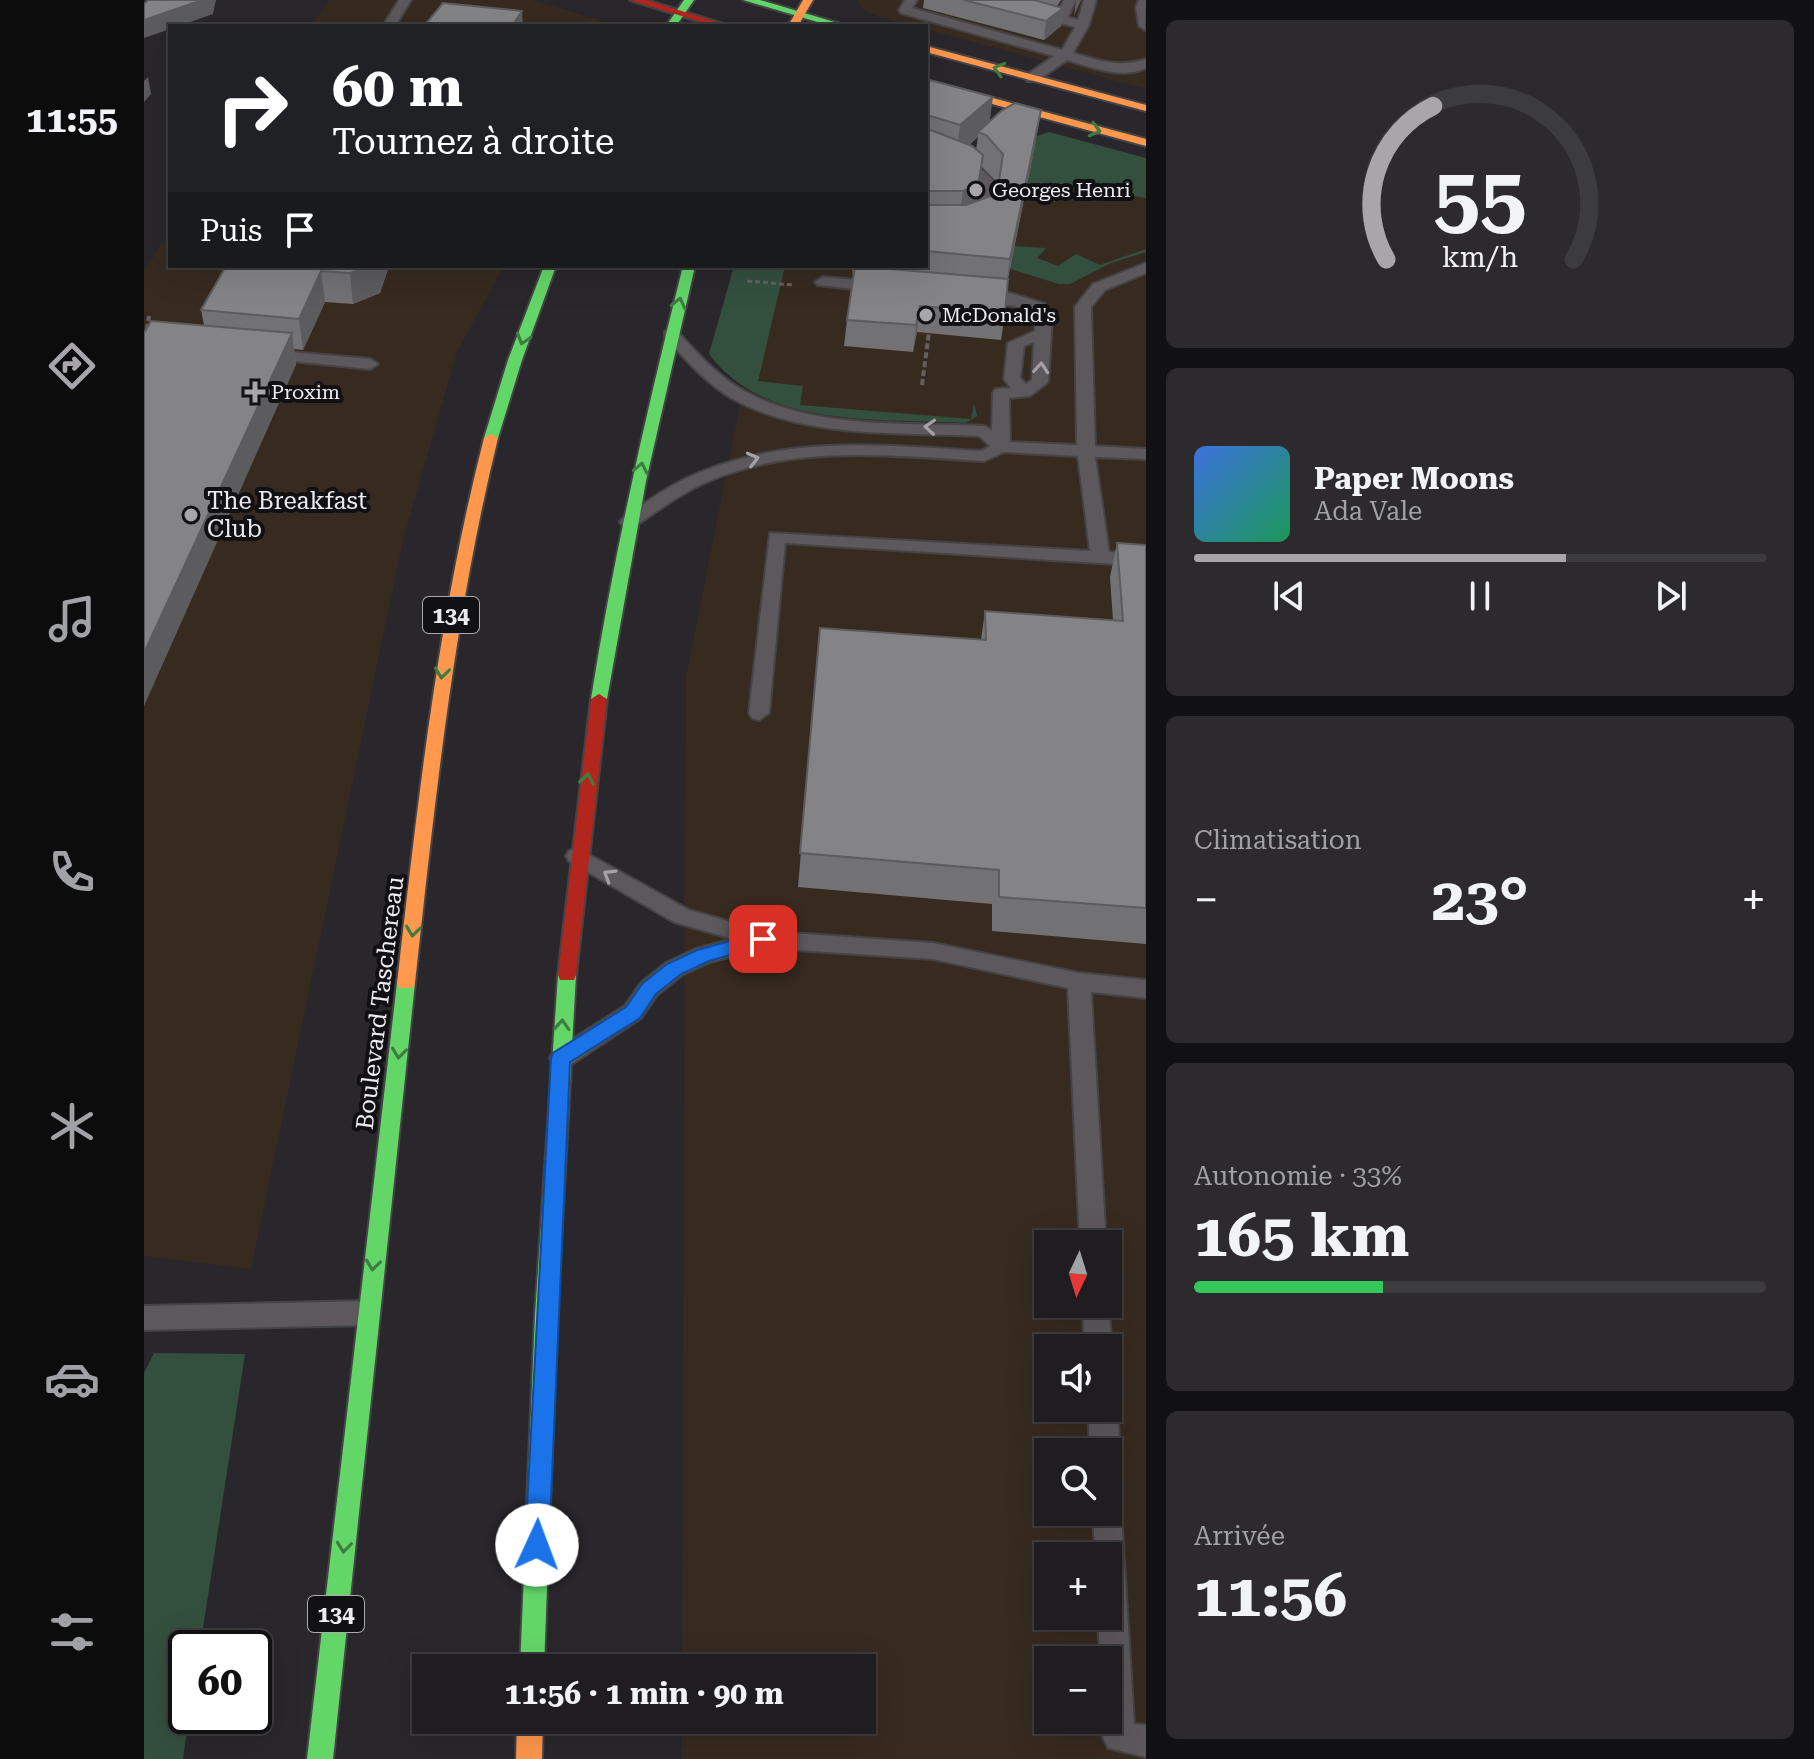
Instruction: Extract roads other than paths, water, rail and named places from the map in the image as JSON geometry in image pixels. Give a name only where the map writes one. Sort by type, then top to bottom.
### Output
[{"type":"main road","points":[[635,0],[718,24]]},
{"type":"main road","points":[[748,0],[836,24]]},
{"type":"main road","points":[[928,50],[1146,108]]},
{"type":"main road","points":[[928,84],[1024,117],[1146,143]]},
{"type":"main road","name":"Boulevard Taschereau","points":[[320,1759],[367,1313],[450,618],[496,427],[549,268]]},
{"type":"main road","points":[[533,1654],[560,1058],[577,856],[600,685],[629,522],[688,268]]},
{"type":"main road","points":[[529,1759],[530,1734]]},
{"type":"lane","points":[[390,24],[405,0]]},
{"type":"lane","points":[[911,0],[905,10],[1111,68],[1134,69],[1146,63]]},
{"type":"lane","points":[[981,0],[1083,25]]},
{"type":"lane","points":[[1060,20],[1070,0]]},
{"type":"lane","points":[[1032,78],[1066,54],[1083,25],[1090,0]]},
{"type":"lane","points":[[1145,0],[1142,7],[1145,26]]},
{"type":"lane","points":[[928,152],[965,159],[987,180],[983,218],[961,229],[928,229]]},
{"type":"lane","points":[[1100,556],[1086,452],[1083,307],[1099,287],[1146,268]]},
{"type":"lane","points":[[823,282],[901,289]]},
{"type":"lane","points":[[964,294],[1010,298],[1039,307],[1044,319],[1040,382],[1024,392],[1001,393],[1001,447]]},
{"type":"lane","points":[[671,334],[721,383],[741,396],[776,411],[854,422],[984,431],[1001,447]]},
{"type":"lane","points":[[1024,392],[1012,379],[1016,343],[1043,334]]},
{"type":"lane","points":[[250,353],[370,364]]},
{"type":"lane","points":[[629,522],[703,476],[774,454],[834,450],[984,456],[1001,447],[1146,454]]},
{"type":"lane","points":[[759,713],[776,537],[1146,560]]},
{"type":"lane","points":[[577,856],[682,916],[763,939],[933,951],[1079,982],[1146,989]]},
{"type":"lane","points":[[560,1058],[633,1012],[649,989],[674,969],[704,955],[763,939]]},
{"type":"lane","points":[[1079,982],[1092,1230]]},
{"type":"lane","points":[[144,1318],[367,1313]]},
{"type":"lane","points":[[1108,1526],[1119,1737],[1146,1741]]},
{"type":"place","name":"Georges Henri","points":[[976,190]]},
{"type":"place","name":"McDonald's","points":[[926,315]]},
{"type":"place","name":"Proxim","points":[[255,392]]},
{"type":"place","name":"The Breakfast Club","points":[[191,515]]}]
